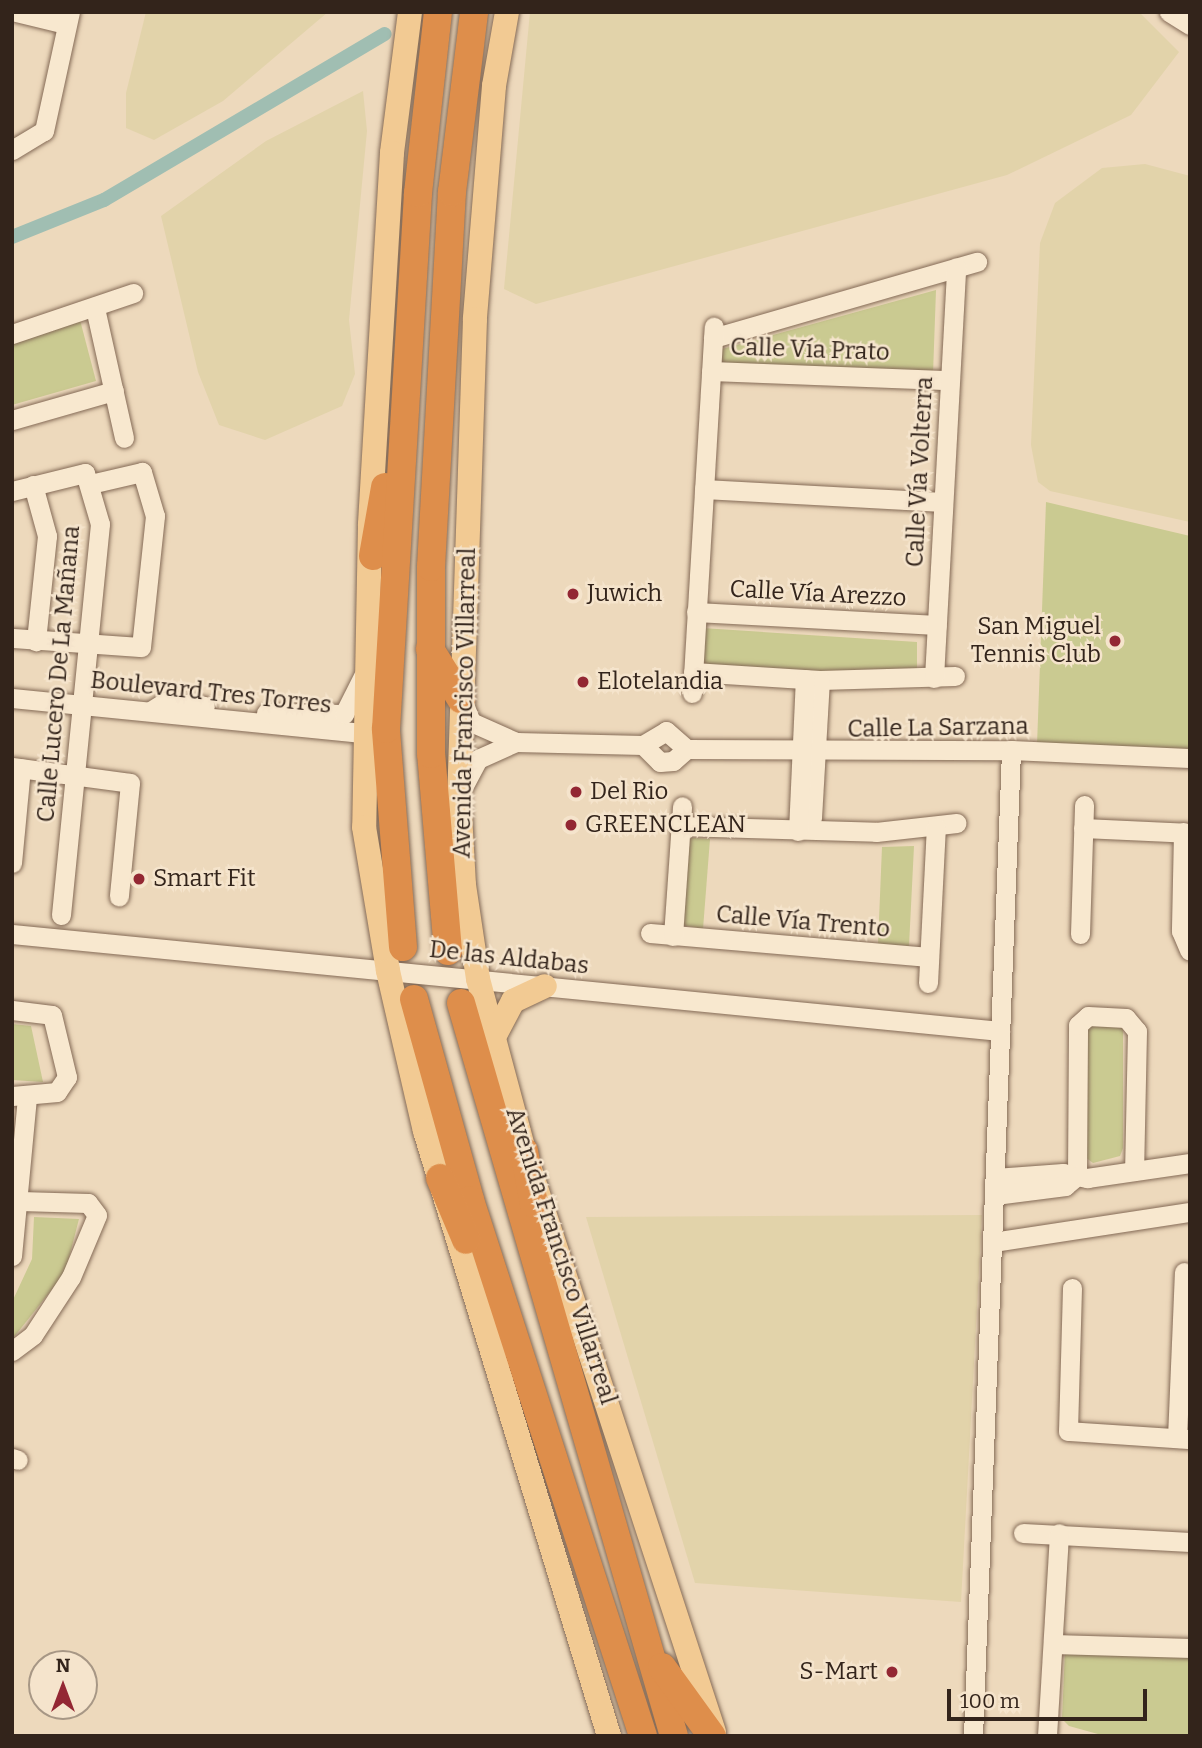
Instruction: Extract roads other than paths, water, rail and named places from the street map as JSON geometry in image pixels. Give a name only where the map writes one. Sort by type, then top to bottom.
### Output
[{"type":"highway","name":"Avenida Francisco Villarreal","points":[[448,951],[436,854],[430,649],[452,192],[474,12]]},
{"type":"highway","points":[[402,947],[386,729],[430,15]]},
{"type":"highway","points":[[373,556],[408,353]]},
{"type":"highway","points":[[430,649],[461,699]]},
{"type":"highway","points":[[414,999],[470,1200],[642,1736]]},
{"type":"highway","name":"Avenida Francisco Villarreal","points":[[461,1003],[564,1369],[652,1653],[674,1736]]},
{"type":"highway","points":[[524,1151],[564,1369]]},
{"type":"highway","points":[[440,1178],[529,1377]]},
{"type":"highway","points":[[652,1653],[713,1736]]},
{"type":"main road","name":"Avenida Francisco Villarreal","points":[[507,12],[494,86],[475,319],[461,699],[459,796],[478,979],[524,1151],[713,1736]]},
{"type":"main road","points":[[430,15],[392,153],[373,556],[363,676],[364,827],[388,971],[440,1178],[609,1736]]},
{"type":"main road","points":[[493,1039],[513,1001],[545,986]]},
{"type":"street","points":[[12,150],[44,131],[68,18],[16,12]]},
{"type":"street","points":[[1170,12],[1190,25]]},
{"type":"street","points":[[692,693],[713,333],[977,262]]},
{"type":"street","name":"Calle Vía Volterra","points":[[934,678],[956,268]]},
{"type":"street","points":[[12,334],[133,293]]},
{"type":"street","points":[[95,308],[124,438]]},
{"type":"street","name":"Calle Vía Prato","points":[[711,371],[950,380]]},
{"type":"street","points":[[12,420],[114,391]]},
{"type":"street","points":[[12,491],[79,473],[90,484],[142,472],[155,516],[141,648],[12,638]]},
{"type":"street","name":"Calle Lucero De La Mañana","points":[[61,915],[101,540],[90,484]]},
{"type":"street","points":[[33,485],[47,536],[36,641]]},
{"type":"street","points":[[704,489],[943,502]]},
{"type":"street","name":"Calle Vía Arezzo","points":[[696,612],[936,625]]},
{"type":"street","points":[[693,672],[813,679],[955,676]]},
{"type":"street","points":[[284,720],[344,714],[363,676]]},
{"type":"street","points":[[805,831],[813,679]]},
{"type":"street","name":"Boulevard Tres Torres","points":[[12,698],[152,710],[167,717],[284,720],[362,733]]},
{"type":"street","name":"Calle La Sarzana","points":[[461,699],[471,722],[516,742],[643,745],[667,731],[687,749],[809,753],[1011,750],[1190,758]]},
{"type":"street","name":"Calle La Sarzana","points":[[459,796],[478,759],[516,742]]},
{"type":"street","name":"Calle La Sarzana","points":[[643,745],[660,762],[673,761],[687,749]]},
{"type":"street","points":[[973,1736],[981,1628],[1011,750]]},
{"type":"street","points":[[12,863],[17,768],[130,783],[120,896]]},
{"type":"street","points":[[1080,934],[1084,805]]},
{"type":"street","points":[[673,936],[682,806]]},
{"type":"street","points":[[679,826],[805,831],[936,827],[956,823]]},
{"type":"street","points":[[928,983],[936,827]]},
{"type":"street","points":[[1083,828],[1186,832],[1181,931],[1189,950]]},
{"type":"street","name":"Calle Vía Trento","points":[[650,933],[929,957]]},
{"type":"street","name":"De las Aldabas","points":[[12,934],[1000,1031]]},
{"type":"street","points":[[12,1010],[54,1017],[67,1077],[57,1092],[20,1097],[20,1201],[12,1256]]},
{"type":"street","points":[[1077,1176],[1078,1025],[1088,1016],[1126,1018],[1137,1031],[1135,1171]]},
{"type":"street","points":[[995,1187],[1190,1163]]},
{"type":"street","points":[[12,1351],[33,1335],[71,1277],[97,1216],[88,1203],[20,1201]]},
{"type":"street","points":[[993,1242],[1190,1212]]},
{"type":"street","points":[[1072,1289],[1066,1428],[1077,1436],[1183,1438],[1184,1272]]},
{"type":"street","points":[[1023,1533],[1190,1542]]},
{"type":"street","points":[[1047,1736],[1059,1533]]},
{"type":"street","points":[[1054,1644],[1190,1648]]},
{"type":"waterway","points":[[12,237],[104,200],[385,34]]},
{"type":"place","name":"Juwich","points":[[573,594]]},
{"type":"place","name":"San Miguel Tennis Club","points":[[1115,641]]},
{"type":"place","name":"Elotelandia","points":[[583,682]]},
{"type":"place","name":"Del Rio","points":[[576,792]]},
{"type":"place","name":"GREENCLEAN","points":[[571,825]]},
{"type":"place","name":"Smart Fit","points":[[139,879]]},
{"type":"place","name":"S-Mart","points":[[892,1672]]}]
